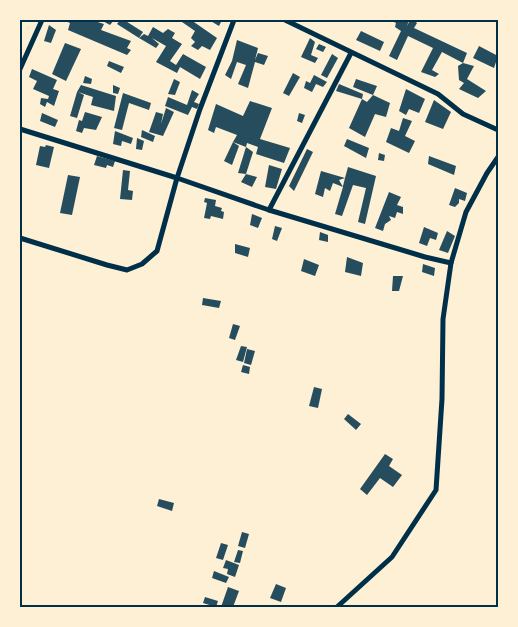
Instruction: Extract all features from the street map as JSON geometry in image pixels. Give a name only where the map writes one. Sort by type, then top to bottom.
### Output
[{"type":"street","points":[[20,69],[42,20]]},
{"type":"street","points":[[20,238],[127,270],[142,264],[157,251],[177,178],[200,109],[234,20]]},
{"type":"street","points":[[285,20],[438,94],[463,114],[498,130]]},
{"type":"street","points":[[269,210],[351,53]]},
{"type":"street","points":[[20,129],[177,178],[269,210],[425,258],[452,263]]},
{"type":"street","points":[[337,607],[392,557],[436,490],[442,399],[443,319],[452,263],[466,212],[498,157]]},
{"type":"building","points":[[63,20],[91,20],[104,24],[101,30],[131,41],[127,48],[131,50],[127,55],[68,30],[70,23]]},
{"type":"building","points":[[101,20],[114,20],[110,25]]},
{"type":"building","points":[[120,20],[124,20],[143,32],[139,38],[117,24]]},
{"type":"building","points":[[184,20],[191,20],[217,38],[210,50],[202,46],[198,50],[191,46],[195,42],[191,38],[195,31],[182,22]]},
{"type":"building","points":[[209,20],[222,20],[219,26]]},
{"type":"building","points":[[390,20],[409,20],[407,26],[410,20],[414,20],[417,23],[414,28],[467,53],[463,63],[442,52],[432,70],[439,74],[435,77],[421,72],[433,48],[408,36],[397,60],[389,56],[401,31],[395,27],[396,23]]},
{"type":"building","points":[[49,25],[56,30],[51,43],[44,41]]},
{"type":"building","points":[[153,27],[163,33],[168,29],[175,33],[172,38],[182,44],[170,61],[176,65],[183,54],[206,67],[200,79],[180,67],[177,73],[156,62],[166,46],[152,38],[159,44],[156,48],[139,38],[144,34],[148,36]]},
{"type":"building","points":[[361,31],[384,42],[380,51],[356,40]]},
{"type":"building","points":[[310,38],[315,42],[311,55],[318,58],[315,63],[301,57]]},
{"type":"building","points":[[237,40],[258,48],[255,60],[258,53],[268,56],[264,65],[255,62],[248,88],[238,84],[246,65],[237,62],[231,79],[225,75],[232,61]]},
{"type":"building","points":[[65,43],[81,49],[66,81],[52,74]]},
{"type":"building","points":[[319,44],[326,47],[323,52],[316,49]]},
{"type":"building","points":[[479,46],[498,56],[494,68],[473,58]]},
{"type":"building","points":[[332,54],[338,58],[327,78],[321,75]]},
{"type":"building","points":[[109,61],[124,67],[121,73],[107,66]]},
{"type":"building","points":[[463,63],[474,66],[467,79],[486,91],[478,98],[459,89],[464,83],[459,80],[458,66]]},
{"type":"building","points":[[32,69],[57,80],[53,89],[59,91],[54,106],[47,102],[45,107],[40,104],[41,98],[48,99],[49,96],[33,89],[37,81],[29,77]]},
{"type":"building","points":[[293,73],[300,77],[289,96],[283,93]]},
{"type":"building","points":[[314,75],[327,82],[323,87],[316,84],[312,92],[304,88],[306,81],[310,83]]},
{"type":"building","points":[[85,76],[92,79],[91,84],[83,83]]},
{"type":"building","points":[[174,79],[180,82],[175,95],[168,94]]},
{"type":"building","points":[[356,79],[377,86],[373,95],[353,87]]},
{"type":"building","points":[[339,84],[363,94],[362,99],[336,91]]},
{"type":"building","points":[[81,85],[116,96],[114,111],[91,105],[93,97],[78,92],[84,95],[77,118],[70,116],[77,92]]},
{"type":"building","points":[[113,85],[120,88],[118,94],[113,93]]},
{"type":"building","points":[[406,89],[425,99],[419,113],[409,109],[406,115],[399,111]]},
{"type":"building","points":[[192,90],[199,94],[194,102],[199,104],[197,109],[192,107],[188,115],[165,106],[168,97],[187,105]]},
{"type":"building","points":[[123,93],[151,103],[149,110],[129,103],[122,130],[114,128]]},
{"type":"building","points":[[373,95],[390,103],[386,117],[375,114],[365,137],[349,128],[362,99],[367,102]]},
{"type":"building","points":[[434,100],[451,112],[443,129],[425,122]]},
{"type":"building","points":[[250,101],[272,108],[260,139],[290,148],[284,163],[256,154],[258,147],[247,143],[246,147],[233,142],[237,135],[216,127],[214,133],[208,130],[216,104],[243,116]]},
{"type":"building","points":[[166,108],[174,112],[163,136],[149,132],[156,112],[163,114],[161,124]]},
{"type":"building","points":[[85,112],[102,117],[96,130],[84,128],[82,133],[76,131],[79,120],[82,121]]},
{"type":"building","points":[[42,113],[58,120],[55,127],[40,121]]},
{"type":"building","points":[[299,113],[305,115],[302,123],[297,121]]},
{"type":"building","points":[[403,118],[412,121],[405,136],[415,141],[409,153],[386,142],[391,128],[399,131]]},
{"type":"building","points":[[142,130],[155,136],[153,142],[141,137]]},
{"type":"building","points":[[115,131],[133,138],[131,144],[122,141],[121,146],[113,144]]},
{"type":"building","points":[[137,138],[144,141],[142,150],[136,149]]},
{"type":"building","points":[[347,139],[369,148],[366,158],[344,146]]},
{"type":"building","points":[[233,142],[239,146],[232,165],[224,161]]},
{"type":"building","points":[[46,145],[54,147],[49,168],[36,165],[40,146],[45,147]]},
{"type":"building","points":[[246,147],[253,152],[246,174],[238,173]]},
{"type":"building","points":[[307,149],[313,152],[294,191],[289,186]]},
{"type":"building","points":[[379,153],[385,155],[384,161],[378,160]]},
{"type":"building","points":[[97,156],[115,161],[113,167],[107,165],[106,168],[94,165]]},
{"type":"building","points":[[429,156],[456,166],[454,175],[428,164]]},
{"type":"building","points":[[269,165],[282,169],[276,189],[265,187]]},
{"type":"building","points":[[348,167],[376,176],[365,224],[358,222],[366,188],[353,185],[342,216],[335,214]]},
{"type":"building","points":[[123,170],[130,171],[128,190],[133,191],[132,200],[120,199]]},
{"type":"building","points":[[321,171],[345,178],[339,180],[343,187],[333,183],[330,191],[325,188],[323,197],[315,194]]},
{"type":"building","points":[[246,174],[257,177],[252,187],[241,182]]},
{"type":"building","points":[[68,175],[80,177],[72,215],[60,213]]},
{"type":"building","points":[[455,188],[467,193],[465,201],[459,199],[459,203],[455,207],[449,205]]},
{"type":"building","points":[[389,192],[401,197],[397,205],[403,207],[403,214],[397,212],[395,218],[389,216],[391,220],[385,224],[383,231],[375,228]]},
{"type":"building","points":[[205,198],[216,200],[215,206],[222,208],[221,211],[224,212],[223,219],[211,216],[210,219],[204,218],[207,203],[204,202]]},
{"type":"building","points":[[252,214],[262,218],[258,228],[250,225]]},
{"type":"building","points":[[275,226],[282,228],[277,241],[272,239]]},
{"type":"building","points":[[424,227],[438,233],[436,240],[430,238],[427,246],[419,243]]},
{"type":"building","points":[[447,231],[455,236],[448,253],[439,250]]},
{"type":"building","points":[[320,232],[328,235],[328,242],[319,240]]},
{"type":"building","points":[[235,244],[250,248],[248,257],[235,253]]},
{"type":"building","points":[[347,257],[363,263],[361,276],[345,272]]},
{"type":"building","points":[[304,259],[319,265],[315,276],[301,271]]},
{"type":"building","points":[[423,264],[435,268],[434,276],[422,272]]},
{"type":"building","points":[[393,276],[403,276],[399,291],[392,291]]},
{"type":"building","points":[[203,298],[221,301],[219,308],[202,305]]},
{"type":"building","points":[[233,324],[240,326],[235,340],[229,338]]},
{"type":"building","points":[[241,346],[247,347],[243,362],[236,360]]},
{"type":"building","points":[[247,349],[255,351],[251,365],[244,363]]},
{"type":"building","points":[[243,365],[250,367],[249,374],[241,372]]},
{"type":"building","points":[[314,387],[322,389],[318,408],[309,406]]},
{"type":"building","points":[[348,414],[361,424],[356,430],[344,419]]},
{"type":"building","points":[[385,454],[393,459],[389,466],[402,475],[393,487],[380,478],[367,495],[360,489]]},
{"type":"building","points":[[159,499],[174,503],[172,511],[157,506]]},
{"type":"building","points":[[242,532],[249,534],[245,548],[238,546]]},
{"type":"building","points":[[221,543],[228,545],[223,560],[216,558]]},
{"type":"building","points":[[238,550],[243,551],[240,563],[234,562]]},
{"type":"building","points":[[226,560],[239,565],[235,577],[227,574],[228,569],[223,568]]},
{"type":"building","points":[[214,571],[229,577],[226,583],[212,578]]},
{"type":"building","points":[[276,584],[286,588],[281,602],[270,598]]},
{"type":"building","points":[[228,587],[239,591],[233,607],[221,607]]},
{"type":"building","points":[[205,597],[218,601],[216,607],[203,603]]}]
